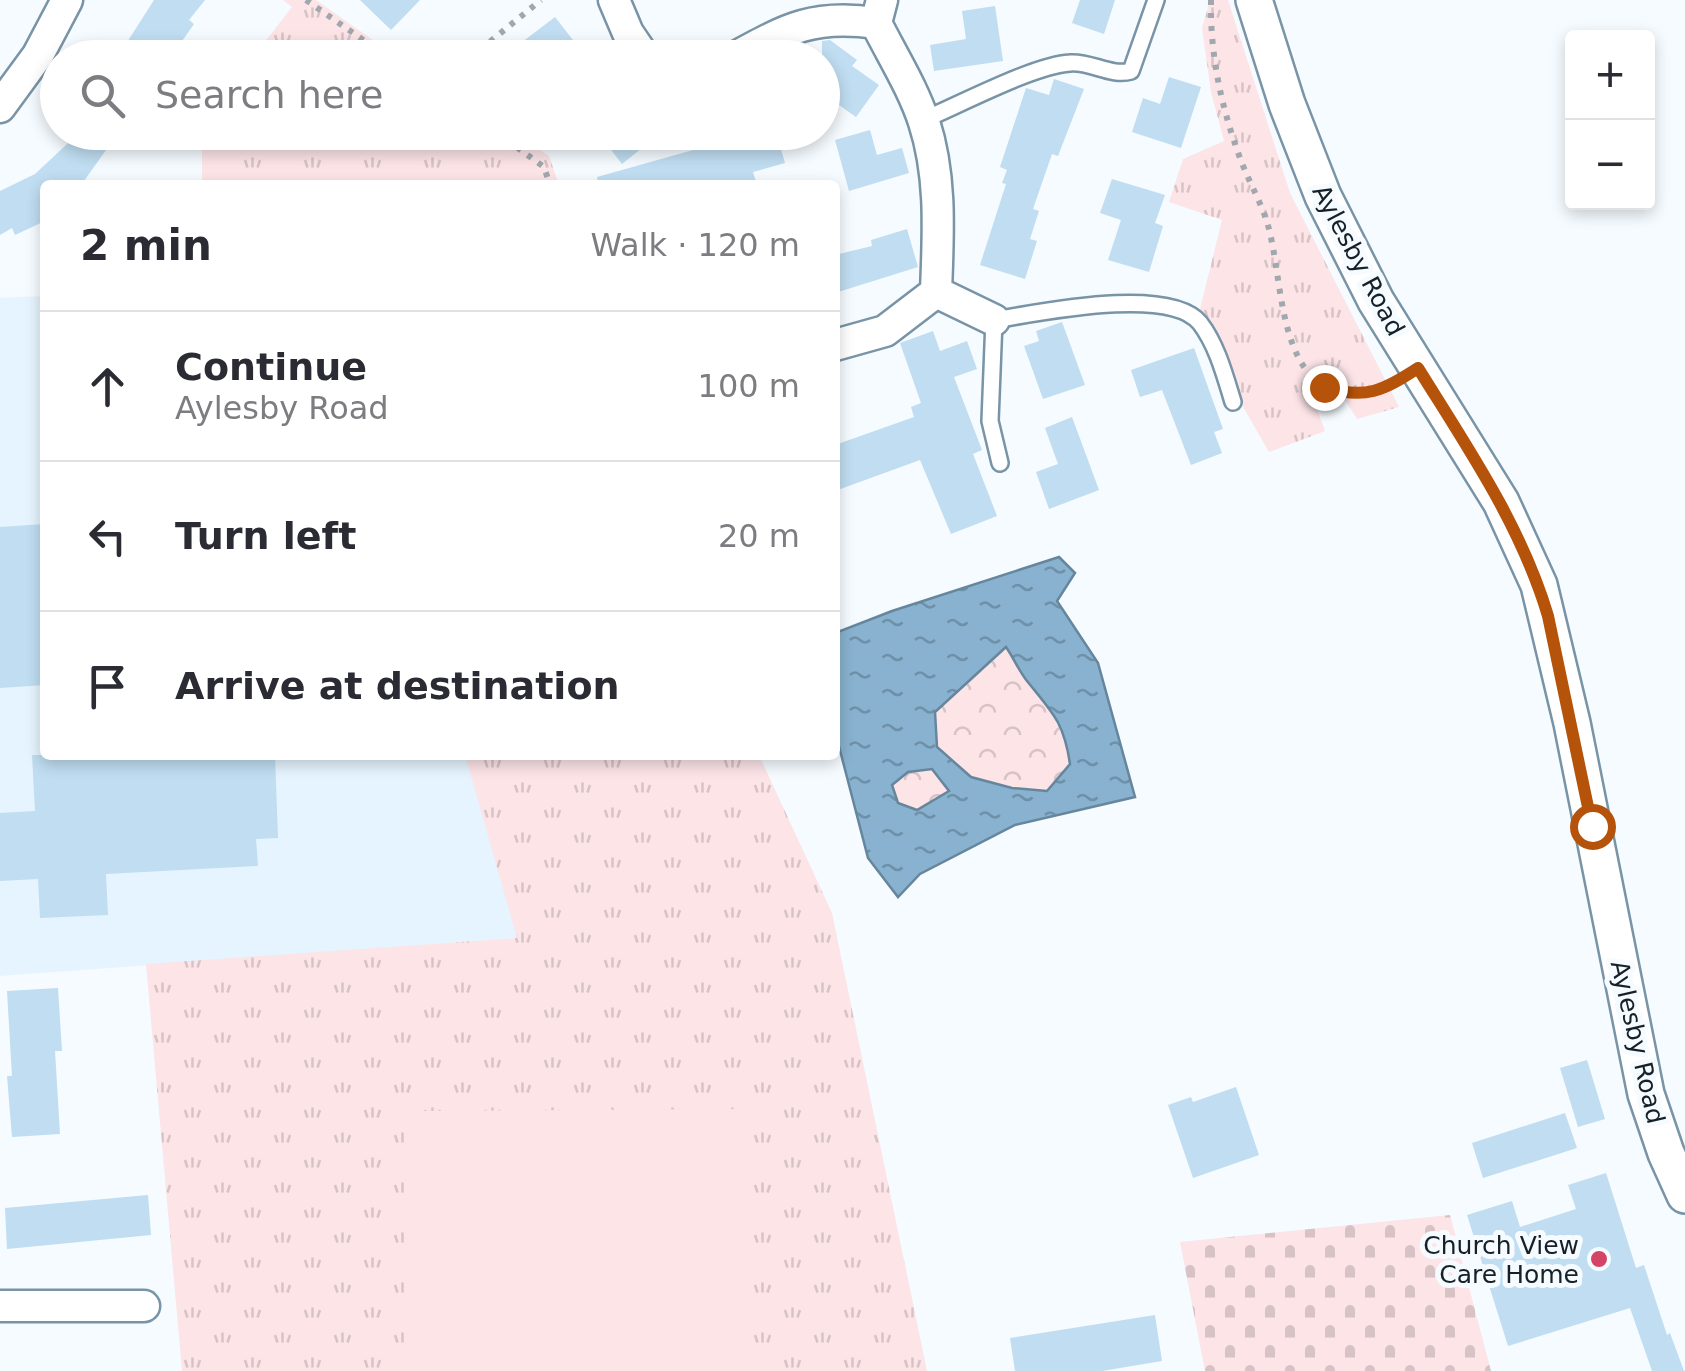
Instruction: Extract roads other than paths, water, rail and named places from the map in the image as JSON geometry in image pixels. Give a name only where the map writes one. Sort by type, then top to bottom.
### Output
[{"type":"street","points":[[46,40],[67,0]]},
{"type":"street","points":[[614,0],[633,40]]},
{"type":"street","name":"Aylesby Road","points":[[1254,0],[1287,104],[1323,196],[1376,300],[1501,502],[1539,585],[1572,722],[1646,1094],[1685,1195]]},
{"type":"street","points":[[767,40],[816,20],[879,12],[924,120],[939,208],[936,292]]},
{"type":"street","points":[[0,107],[40,51]]},
{"type":"street","points":[[936,292],[994,320]]},
{"type":"street","points":[[840,344],[885,331],[936,292]]},
{"type":"street","points":[[0,1306],[144,1306]]},
{"type":"lane","points":[[924,120],[1058,64],[1082,63],[1122,73],[1131,71],[1156,0]]},
{"type":"lane","points":[[1000,463],[990,421],[994,320],[1076,306],[1166,306],[1185,312],[1198,320],[1212,342],[1233,402]]},
{"type":"water","points":[[1059,557],[1075,573],[1057,601],[1098,663],[1135,797],[1015,825],[920,874],[898,897],[868,858],[840,750],[840,631]],"holes":[[[1006,647],[1056,718],[1070,764],[1047,791],[1012,788],[971,777],[937,747],[935,712]],[[932,769],[949,791],[917,810],[898,803],[892,785],[908,772]]]},
{"type":"place","name":"Church View Care Home","points":[[1599,1259]]}]
